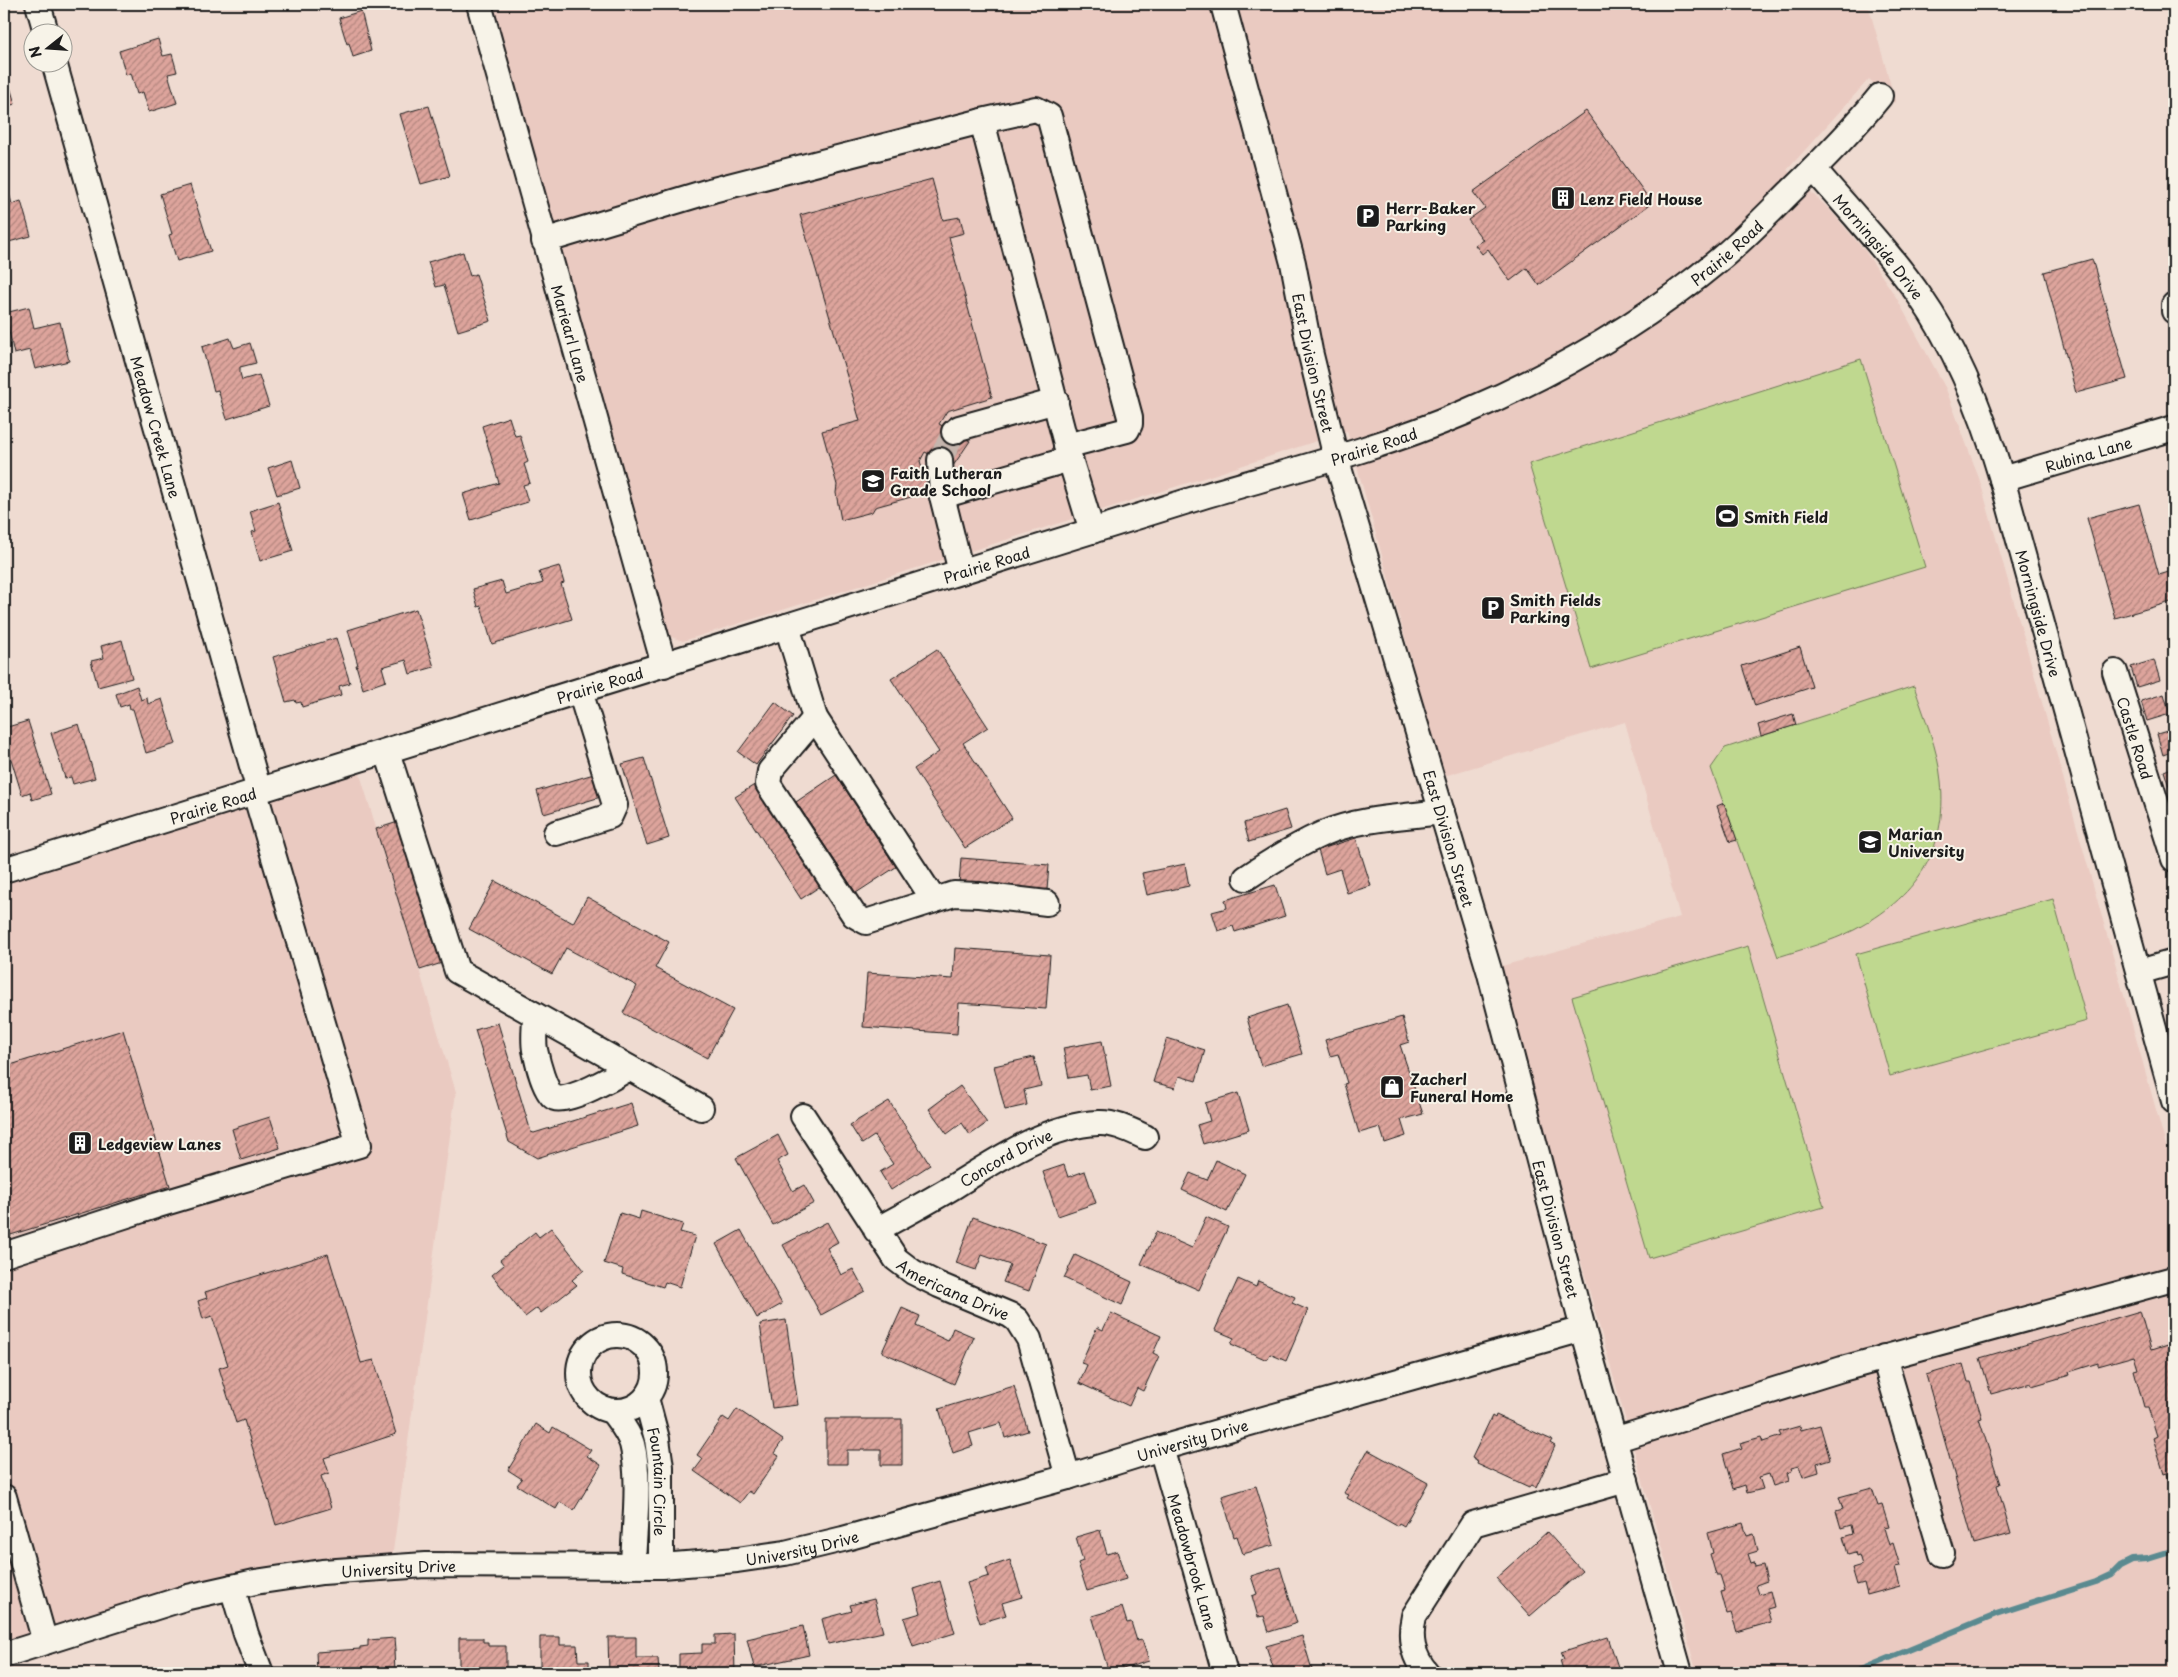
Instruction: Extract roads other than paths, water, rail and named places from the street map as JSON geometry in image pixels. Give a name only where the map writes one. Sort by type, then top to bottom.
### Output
[{"type":"street","points":[[38,4],[43,22]]},
{"type":"street","name":"Mariearl Lane","points":[[479,4],[544,242],[664,665]]},
{"type":"street","name":"East Division Street","points":[[1223,4],[1293,263],[1310,351],[1336,458],[1490,970],[1583,1329],[1680,1673]]},
{"type":"street","name":"Meadow Creek Lane","points":[[4,1255],[158,1204],[359,1145],[257,792],[57,72]]},
{"type":"street","name":"Prairie Road","points":[[4,870],[1092,531],[1336,458],[1463,412],[1583,354],[1644,315],[1702,274],[1738,243],[1814,169],[1880,96]]},
{"type":"street","points":[[544,242],[713,190],[982,121],[1036,108],[1049,116],[1130,416],[1130,424],[1127,430],[942,496]]},
{"type":"street","points":[[982,121],[1068,452],[1092,531]]},
{"type":"street","name":"Morningside Drive","points":[[1814,169],[1908,280],[1926,306],[1972,394],[2002,479],[2174,1101]]},
{"type":"street","points":[[2174,305],[2174,311]]},
{"type":"street","points":[[954,432],[959,428],[1056,401]]},
{"type":"street","name":"Rubina Lane","points":[[2002,479],[2174,428]]},
{"type":"street","points":[[940,460],[942,496],[961,572]]},
{"type":"street","points":[[787,626],[814,718],[934,900]]},
{"type":"street","name":"Castle Road","points":[[2115,672],[2174,859]]},
{"type":"street","points":[[556,833],[610,816],[615,805],[580,691]]},
{"type":"street","points":[[814,718],[770,771],[768,784],[854,915],[866,922],[954,894],[979,894],[1047,903]]},
{"type":"street","points":[[387,752],[457,971],[701,1108]]},
{"type":"street","points":[[1246,878],[1287,852],[1323,834],[1356,825],[1442,812]]},
{"type":"street","points":[[2139,972],[2174,962]]},
{"type":"street","points":[[536,1015],[534,1048],[547,1090],[553,1098],[560,1099],[598,1086],[629,1068]]},
{"type":"street","name":"Americana Drive","points":[[803,1116],[896,1259],[913,1272],[1010,1315],[1022,1326],[1029,1339],[1068,1477]]},
{"type":"street","name":"Concord Drive","points":[[876,1230],[918,1208],[1009,1152],[1047,1135],[1099,1123],[1126,1128],[1145,1136]]},
{"type":"street","points":[[1614,1440],[1884,1357],[2173,1279]]},
{"type":"street","name":"University Drive","points":[[4,1655],[164,1604],[232,1587],[322,1572],[391,1566],[662,1566],[737,1560],[800,1549],[1068,1477],[1161,1448],[1583,1329]]},
{"type":"street","points":[[618,1334],[632,1338],[644,1346],[652,1357],[655,1372],[653,1386],[646,1398],[636,1406],[624,1411],[612,1411],[598,1406],[587,1396],[580,1384],[579,1369],[583,1356],[592,1344],[604,1337],[618,1334]]},
{"type":"street","points":[[1884,1357],[1942,1554]]},
{"type":"street","name":"Fountain Circle","points":[[646,1398],[657,1439],[661,1466],[662,1566]]},
{"type":"street","name":"Fountain Circle","points":[[612,1411],[624,1427],[632,1443],[636,1470],[633,1565]]},
{"type":"street","name":"Meadowbrook Lane","points":[[1161,1448],[1225,1673]]},
{"type":"street","points":[[1427,1673],[1419,1663],[1414,1650],[1412,1630],[1414,1616],[1473,1524],[1626,1480]]},
{"type":"street","points":[[4,1497],[45,1642]]},
{"type":"street","points":[[232,1587],[246,1634],[261,1673]]},
{"type":"waterway","points":[[1853,1673],[1996,1614],[2096,1582],[2111,1575],[2120,1566],[2132,1560],[2148,1559],[2174,1551]]},
{"type":"tunnel","points":[[940,460],[954,432]]},
{"type":"place","name":"Lenz Field House","points":[[1563,198]]},
{"type":"place","name":"Herr-Baker Parking","points":[[1368,216]]},
{"type":"place","name":"Faith Lutheran Grade School","points":[[873,481]]},
{"type":"place","name":"Smith Field","points":[[1727,516]]},
{"type":"place","name":"Smith Fields Parking","points":[[1493,608]]},
{"type":"place","name":"Marian University","points":[[1870,842]]},
{"type":"place","name":"Zacherl Funeral Home","points":[[1392,1087]]},
{"type":"place","name":"Ledgeview Lanes","points":[[80,1143]]}]
